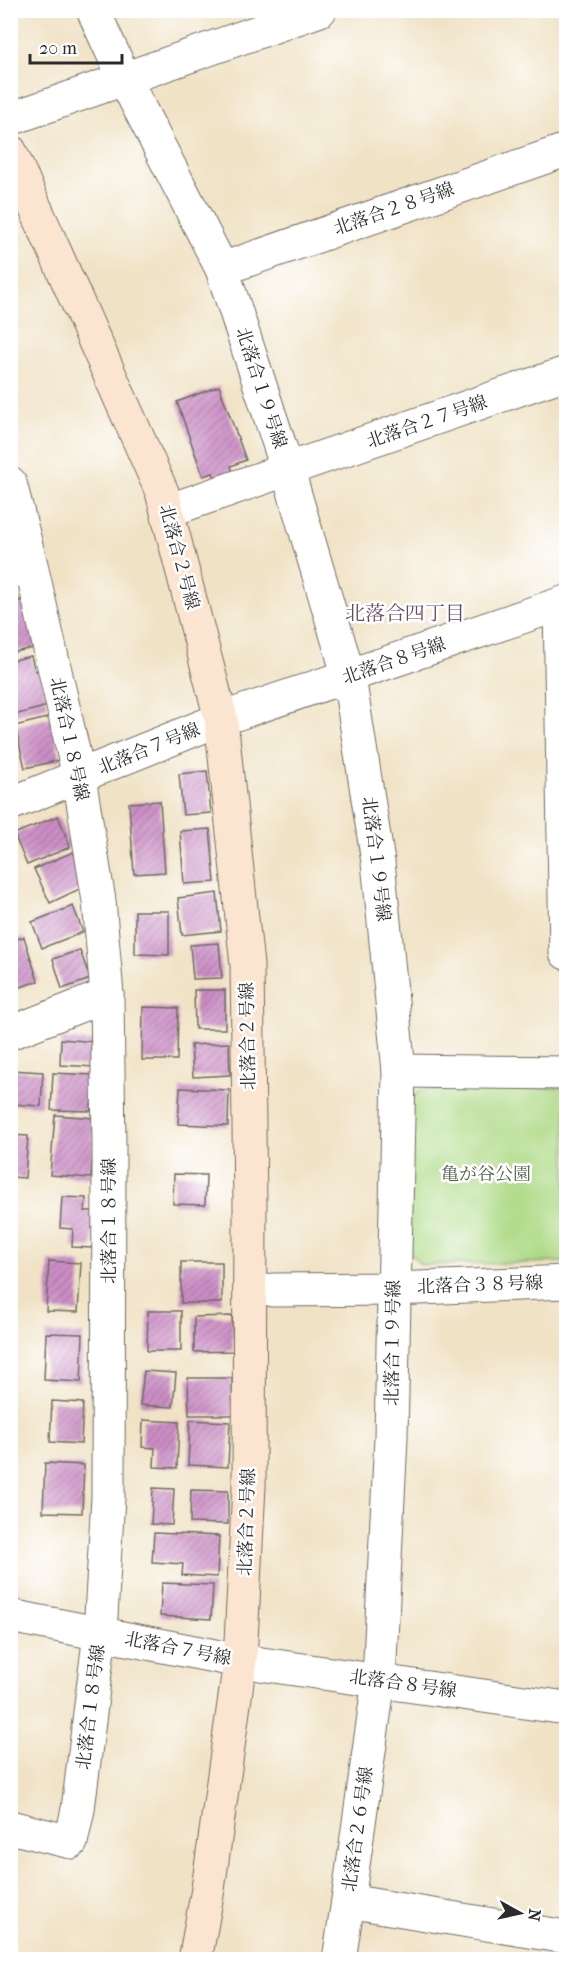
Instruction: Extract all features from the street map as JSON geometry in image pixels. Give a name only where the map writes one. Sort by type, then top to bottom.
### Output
[{"type":"street","name":"北落合１９号線","points":[[93,10],[125,80],[222,268],[288,471],[349,677],[378,862],[399,1071],[391,1437],[379,1680]]},
{"type":"street","points":[[10,119],[125,80],[279,17],[320,10]]},
{"type":"street","name":"北落合２８号線","points":[[222,268],[567,150]]},
{"type":"street","name":"北落合２号線","points":[[10,151],[162,492],[221,719],[247,966],[250,1207],[249,1486],[240,1661],[210,1880],[195,1959]]},
{"type":"street","name":"北落合２７号線","points":[[167,511],[567,373]]},
{"type":"street","name":"北落合１８号線","points":[[10,483],[21,569],[79,777],[99,901],[107,994],[110,1331],[108,1497],[100,1633],[78,1809],[71,1842],[10,1827]]},
{"type":"street","points":[[563,604],[567,953]]},
{"type":"street","name":"北落合８号線","points":[[221,719],[563,604]]},
{"type":"street","name":"北落合７号線","points":[[10,804],[221,719]]},
{"type":"street","points":[[10,1033],[107,994]]},
{"type":"street","points":[[399,1071],[567,1073]]},
{"type":"street","name":"北落合３８号線","points":[[273,1290],[394,1289],[567,1282]]},
{"type":"street","name":"北落合７号線","points":[[10,1616],[240,1661]]},
{"type":"street","name":"北落合８号線","points":[[240,1661],[567,1708]]},
{"type":"street","name":"北落合２６号線","points":[[379,1680],[348,1901],[551,1944]]},
{"type":"street","points":[[339,1959],[348,1901]]},
{"type":"green space","name":"亀が谷公園","points":[[566,1087],[566,1262],[421,1265],[404,1246],[407,1102],[421,1090]]},
{"type":"building","points":[[219,386],[246,460],[231,466],[232,471],[215,478],[213,473],[203,476],[177,402]]},
{"type":"building","points":[[28,599],[38,647],[10,653],[10,603]]},
{"type":"building","points":[[31,656],[35,671],[40,670],[48,706],[14,715],[10,702],[10,661]]},
{"type":"building","points":[[51,717],[61,760],[25,768],[15,726]]},
{"type":"building","points":[[207,771],[211,813],[183,815],[179,774]]},
{"type":"building","points":[[160,801],[165,872],[134,874],[129,803]]},
{"type":"building","points":[[58,816],[70,847],[27,865],[14,834]]},
{"type":"building","points":[[210,829],[215,882],[184,884],[180,831]]},
{"type":"building","points":[[73,852],[88,885],[50,903],[34,869]]},
{"type":"building","points":[[217,893],[221,931],[182,935],[178,898]]},
{"type":"building","points":[[73,906],[83,932],[42,948],[32,922]]},
{"type":"building","points":[[135,911],[169,911],[169,955],[135,954]]},
{"type":"building","points":[[24,937],[38,981],[15,989],[10,976],[10,941]]},
{"type":"building","points":[[219,943],[222,978],[193,979],[190,945]]},
{"type":"building","points":[[80,950],[90,979],[62,989],[53,959]]},
{"type":"building","points":[[194,990],[225,990],[225,1029],[195,1029]]},
{"type":"building","points":[[143,1007],[178,1008],[177,1060],[142,1060]]},
{"type":"building","points":[[61,1039],[96,1042],[95,1067],[60,1065]]},
{"type":"building","points":[[229,1043],[230,1075],[193,1077],[191,1045]]},
{"type":"building","points":[[10,1070],[43,1072],[41,1106],[10,1104]]},
{"type":"building","points":[[53,1073],[93,1075],[91,1111],[51,1110]]},
{"type":"building","points":[[180,1088],[229,1090],[228,1126],[178,1124]]},
{"type":"building","points":[[55,1115],[95,1118],[91,1178],[50,1175]]},
{"type":"building","points":[[10,1135],[28,1136],[25,1178],[10,1177]]},
{"type":"building","points":[[174,1174],[206,1175],[205,1205],[173,1204]]},
{"type":"building","points":[[62,1197],[86,1198],[85,1211],[94,1211],[92,1248],[72,1247],[73,1229],[60,1228]]},
{"type":"building","points":[[49,1261],[81,1263],[78,1312],[46,1311]]},
{"type":"building","points":[[181,1262],[222,1262],[222,1303],[181,1303]]},
{"type":"building","points":[[148,1311],[181,1311],[181,1351],[147,1351]]},
{"type":"building","points":[[232,1316],[233,1351],[194,1352],[194,1317]]},
{"type":"building","points":[[46,1333],[83,1334],[81,1382],[44,1380]]},
{"type":"building","points":[[144,1371],[176,1373],[173,1407],[140,1405]]},
{"type":"building","points":[[188,1378],[232,1378],[233,1415],[189,1415]]},
{"type":"building","points":[[52,1401],[83,1403],[81,1444],[50,1442]]},
{"type":"building","points":[[143,1420],[179,1422],[177,1468],[154,1467],[155,1448],[142,1447]]},
{"type":"building","points":[[190,1420],[230,1422],[228,1467],[188,1465]]},
{"type":"building","points":[[45,1463],[84,1465],[82,1513],[43,1512]]},
{"type":"building","points":[[153,1488],[174,1489],[172,1525],[151,1524]]},
{"type":"building","points":[[191,1490],[228,1491],[228,1524],[190,1523]]},
{"type":"building","points":[[154,1533],[219,1536],[217,1577],[182,1575],[183,1564],[152,1562]]},
{"type":"building","points":[[162,1583],[213,1585],[211,1619],[160,1616]]},
{"type":"district","name":"北落合四丁目","points":[[405,613]]}]
